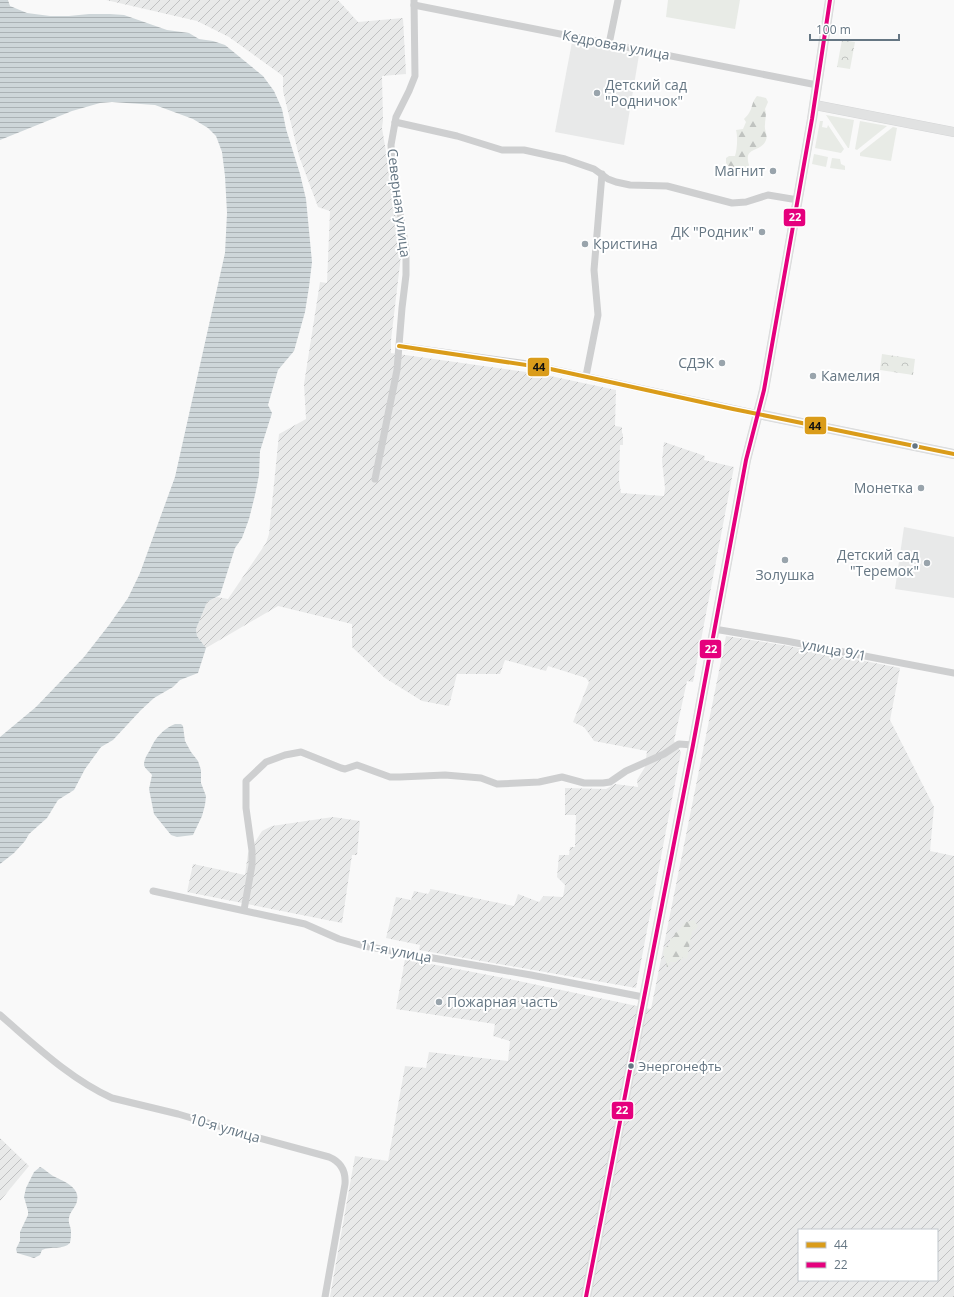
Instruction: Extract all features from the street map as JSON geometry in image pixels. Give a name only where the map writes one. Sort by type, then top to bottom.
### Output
[{"type":"street","points":[[609,44],[618,0]]},
{"type":"street","points":[[586,1297],[693,745],[746,460],[766,383],[815,105],[830,0]]},
{"type":"street","name":"Кедровая улица","points":[[414,3],[609,44],[817,85]]},
{"type":"street","name":"Северная улица","points":[[375,479],[397,370],[407,261],[391,152],[395,122],[415,76],[414,3]]},
{"type":"street","points":[[815,105],[954,132]]},
{"type":"street","points":[[395,122],[461,137],[502,150],[524,150],[565,159],[594,169],[616,182],[630,185],[667,186],[732,203],[746,202],[768,195],[798,200]]},
{"type":"street","points":[[586,376],[598,315],[594,270],[602,174]]},
{"type":"street","points":[[400,346],[528,364],[758,414],[954,454]]},
{"type":"street","name":"улица 9/1","points":[[714,629],[954,673]]},
{"type":"street","points":[[244,910],[252,865],[252,851],[246,808],[246,781],[266,762],[285,755],[301,752],[341,768],[345,769],[357,765],[384,775],[395,777],[445,774],[481,778],[498,784],[539,782],[562,777],[579,782],[603,783],[610,782],[626,771],[664,754],[679,744],[693,745]]},
{"type":"street","name":"11-я улица","points":[[153,891],[304,924],[339,939],[364,946],[531,975],[643,997]]},
{"type":"street","name":"10-я улица","points":[[0,1015],[58,1065],[112,1098],[178,1114],[252,1136],[329,1156],[337,1161],[344,1173],[345,1184],[325,1297]]},
{"type":"shaded area","points":[[0,0],[8,0],[10,6],[27,13],[50,16],[89,14],[124,15],[167,30],[189,33],[199,39],[225,45],[263,76],[274,91],[282,109],[286,129],[300,174],[306,199],[312,262],[305,312],[294,351],[278,370],[268,405],[272,413],[260,451],[259,475],[249,519],[242,538],[235,548],[220,595],[207,602],[196,629],[197,636],[206,648],[198,673],[180,680],[173,687],[154,698],[113,740],[101,747],[85,769],[74,790],[58,800],[47,818],[29,834],[14,853],[0,864],[0,737],[36,707],[84,657],[128,598],[140,573],[175,477],[225,253],[227,213],[222,152],[216,136],[208,128],[193,119],[155,105],[112,102],[100,103],[72,111],[0,140]]},
{"type":"shaded area","points":[[106,0],[338,0],[358,22],[403,18],[406,74],[382,76],[382,128],[402,247],[391,340],[391,353],[541,374],[616,390],[615,426],[622,427],[623,434],[623,445],[620,445],[619,480],[621,493],[664,496],[665,488],[662,461],[664,442],[705,456],[704,460],[734,467],[693,682],[687,681],[674,741],[681,752],[636,988],[419,950],[420,945],[386,938],[396,897],[411,900],[414,891],[428,894],[431,889],[514,906],[518,894],[539,902],[544,896],[563,897],[565,885],[557,877],[559,855],[569,855],[570,847],[575,847],[576,815],[565,815],[565,788],[606,789],[615,784],[638,787],[637,780],[645,767],[647,751],[594,741],[584,727],[573,722],[589,682],[586,678],[548,666],[546,671],[505,660],[500,674],[457,674],[449,706],[422,701],[385,678],[352,647],[352,624],[278,606],[206,648],[197,636],[196,629],[207,602],[217,597],[228,599],[266,543],[269,534],[279,434],[306,419],[304,384],[320,282],[327,283],[330,211],[318,207],[299,156],[283,91],[283,76],[229,37],[197,21]]},
{"type":"shaded area","name":"Детский сад \"Родничок\"","points":[[572,42],[639,55],[624,145],[555,132]]},
{"type":"shaded area","name":"Детский сад \"Теремок\"","points":[[904,527],[954,537],[954,598],[895,589]]},
{"type":"shaded area","points":[[726,636],[789,646],[900,668],[890,720],[934,807],[930,851],[954,856],[954,1297],[330,1297],[355,1156],[388,1161],[405,1066],[426,1068],[429,1052],[508,1061],[510,1041],[493,1036],[495,1024],[396,1009],[405,959],[651,1009]]},
{"type":"shaded area","points":[[175,724],[181,724],[183,726],[185,741],[198,761],[201,770],[201,783],[206,796],[202,816],[193,835],[177,837],[171,835],[154,814],[149,789],[152,775],[144,765],[146,757],[157,738],[163,731]]},
{"type":"shaded area","points":[[333,817],[360,821],[357,855],[352,855],[342,923],[187,892],[193,864],[245,875],[248,853],[262,831],[272,826]]},
{"type":"shaded area","points":[[0,1138],[29,1166],[0,1201]]},
{"type":"shaded area","points":[[40,1167],[70,1185],[76,1192],[77,1196],[76,1203],[69,1219],[71,1230],[70,1243],[60,1247],[42,1250],[40,1255],[34,1258],[17,1253],[16,1249],[20,1241],[20,1232],[28,1215],[24,1197],[26,1188],[34,1172]]},
{"type":"green space","points":[[668,0],[740,0],[735,29],[666,17]]},
{"type":"green space","points":[[842,40],[855,42],[850,69],[837,67]]},
{"type":"green space","points":[[757,96],[766,98],[768,102],[765,109],[766,140],[764,144],[750,152],[748,155],[749,165],[745,172],[733,172],[726,163],[726,158],[729,156],[735,156],[737,143],[736,130],[743,129],[746,122],[744,119],[749,113]]},
{"type":"green space","points":[[826,115],[854,120],[849,148],[848,148]]},
{"type":"green space","points":[[820,121],[823,121],[822,127],[827,128],[828,125],[844,149],[841,153],[815,148]]},
{"type":"green space","points":[[860,121],[887,126],[857,150],[855,149]]},
{"type":"green space","points":[[893,127],[897,128],[891,161],[860,156],[860,153]]},
{"type":"green space","points":[[814,154],[828,157],[826,167],[812,164]]},
{"type":"green space","points":[[832,158],[840,159],[841,164],[845,166],[845,170],[830,168]]},
{"type":"green space","points":[[882,354],[915,359],[913,375],[880,370]]},
{"type":"green space","points":[[694,920],[698,926],[692,931],[687,959],[683,957],[682,960],[679,959],[676,962],[670,962],[667,969],[663,952],[670,944],[670,939],[674,937],[675,933],[686,922]]},
{"type":"transit line","name":"22","points":[[586,1297],[693,745],[746,460],[764,390],[812,119],[830,0]]},
{"type":"transit line","name":"44","points":[[399,346],[546,368],[733,409],[954,454]]},
{"type":"place","name":"Детский сад \"Родничок\"","points":[[597,93]]},
{"type":"place","name":"Магнит","points":[[773,171]]},
{"type":"place","name":"ДК \"Родник\"","points":[[762,232]]},
{"type":"place","name":"Кристина","points":[[585,244]]},
{"type":"place","name":"СДЭК","points":[[722,363]]},
{"type":"place","name":"Камелия","points":[[813,376]]},
{"type":"place","name":"Монетка","points":[[921,488]]},
{"type":"place","name":"Золушка","points":[[785,560]]},
{"type":"place","name":"Детский сад \"Теремок\"","points":[[927,563]]},
{"type":"place","name":"Пожарная часть","points":[[439,1002]]},
{"type":"place","name":"Энергонефть","points":[[631,1066]]}]
